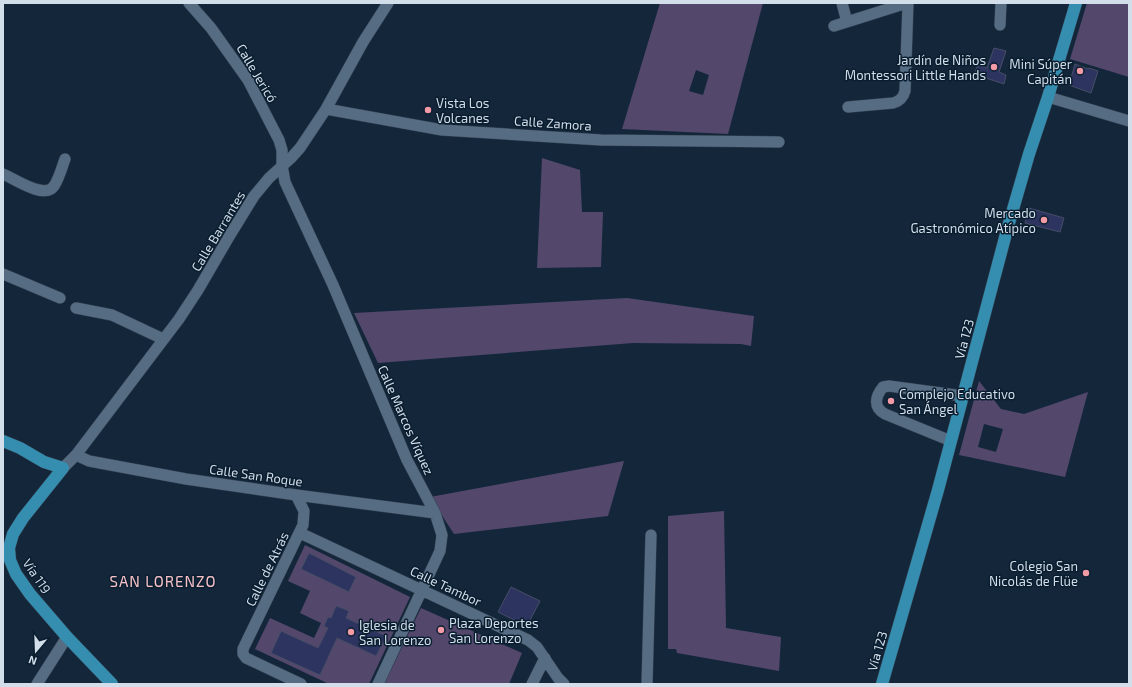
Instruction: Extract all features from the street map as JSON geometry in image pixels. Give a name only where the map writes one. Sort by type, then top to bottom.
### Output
[{"type":"main road","name":"Vía 123","points":[[882,684],[938,490],[1007,230],[1076,3]]},
{"type":"main road","points":[[3,441],[20,448],[44,462],[63,468]]},
{"type":"main road","name":"Vía 119","points":[[63,468],[23,518],[13,534],[9,548],[10,560],[16,574],[35,599],[67,637],[112,684]]},
{"type":"street","name":"Calle Jericó","points":[[189,3],[211,28],[248,80],[279,140],[282,150],[282,166]]},
{"type":"street","name":"Calle Barrantes","points":[[63,468],[76,455],[164,339],[198,290],[254,196],[269,178],[300,148],[326,108],[363,42],[388,3]]},
{"type":"street","points":[[842,3],[847,22]]},
{"type":"street","points":[[834,26],[907,3],[905,90],[903,97],[898,102],[893,103],[848,107]]},
{"type":"street","points":[[1000,25],[1001,3]]},
{"type":"street","points":[[1048,97],[1129,121]]},
{"type":"street","name":"Calle Zamora","points":[[326,108],[450,131],[600,140],[779,142]]},
{"type":"street","points":[[3,174],[38,191],[46,191],[54,186],[65,159]]},
{"type":"street","name":"Calle Marcos Víquez","points":[[282,166],[286,182],[333,285],[407,460],[435,513],[442,536],[440,551],[378,684]]},
{"type":"street","points":[[3,274],[60,298]]},
{"type":"street","points":[[76,308],[112,316],[164,339]]},
{"type":"street","points":[[951,441],[881,412],[876,406],[877,399],[879,392],[883,387],[889,386],[963,396]]},
{"type":"street","name":"Calle San Roque","points":[[76,455],[89,461],[186,479],[435,513]]},
{"type":"street","name":"Calle de Atrás","points":[[296,495],[304,511],[303,525],[243,649],[243,654],[246,658],[301,684]]},
{"type":"street","name":"Calle Tambor","points":[[300,532],[528,640],[537,647],[554,673],[564,684]]},
{"type":"street","points":[[3,545],[13,534]]},
{"type":"street","points":[[647,684],[651,535]]},
{"type":"street","points":[[37,684],[67,637]]},
{"type":"street","points":[[532,684],[545,658]]},
{"type":"shaded area","points":[[660,3],[763,3],[728,134],[622,129]],"holes":[[[696,70],[709,75],[703,95],[689,91]]]},
{"type":"shaded area","points":[[1087,3],[1129,3],[1129,77],[1070,59]]},
{"type":"shaded area","points":[[542,158],[580,170],[582,212],[603,212],[601,267],[537,268]]},
{"type":"shaded area","points":[[627,298],[754,316],[751,346],[741,344],[633,343],[378,363],[354,313]]},
{"type":"shaded area","points":[[979,381],[1001,409],[1024,414],[1088,392],[1065,477],[959,455]],"holes":[[[984,424],[1003,429],[996,452],[978,447]]]},
{"type":"shaded area","points":[[624,461],[608,516],[454,534],[430,497]]},
{"type":"shaded area","points":[[724,511],[726,628],[781,637],[779,671],[677,653],[676,649],[668,649],[668,516]]},
{"type":"shaded area","points":[[305,545],[410,597],[369,684],[329,684],[255,649],[270,618],[314,638],[321,623],[300,613],[310,591],[288,581]],"holes":[[[337,606],[349,611],[346,618],[386,637],[376,656],[337,638],[334,645],[323,640],[328,628],[324,626],[328,617],[331,618]],[[272,653],[330,654],[320,675]]]},
{"type":"shaded area","name":"Plaza Deportes San Lorenzo","points":[[421,608],[522,653],[509,684],[384,684]]},
{"type":"building","name":"Jardín de Niños Montessori Little Hands","points":[[994,48],[1006,51],[999,72],[1006,75],[1004,84],[974,74],[978,65],[987,68]]},
{"type":"building","points":[[1075,64],[1098,71],[1091,93],[1069,85]]},
{"type":"building","name":"Mercado Gastronómico Atípico","points":[[1029,208],[1064,218],[1060,232],[1025,223]]},
{"type":"building","points":[[309,553],[356,577],[349,592],[301,569]]},
{"type":"building","points":[[511,587],[540,601],[528,624],[522,621],[520,623],[498,612]]},
{"type":"building","points":[[336,606],[349,611],[346,618],[386,636],[376,656],[337,638],[320,675],[271,653],[281,631],[318,648],[328,628],[324,626],[328,617],[331,618]]},
{"type":"place","name":"Jardín de Niños Montessori Little Hands","points":[[994,67]]},
{"type":"place","name":"Mini Súper Capitán","points":[[1080,71]]},
{"type":"place","name":"Vista Los Volcanes","points":[[428,110]]},
{"type":"place","name":"Mercado Gastronómico Atípico","points":[[1044,220]]},
{"type":"place","name":"Complejo Educativo San Ángel","points":[[891,401]]},
{"type":"place","name":"Colegio San Nicolás de Flüe","points":[[1086,573]]},
{"type":"place","name":"Plaza Deportes San Lorenzo","points":[[441,630]]},
{"type":"place","name":"Iglesia de San Lorenzo","points":[[351,632]]},
{"type":"district","name":"SAN LORENZO","points":[[163,582]]}]
